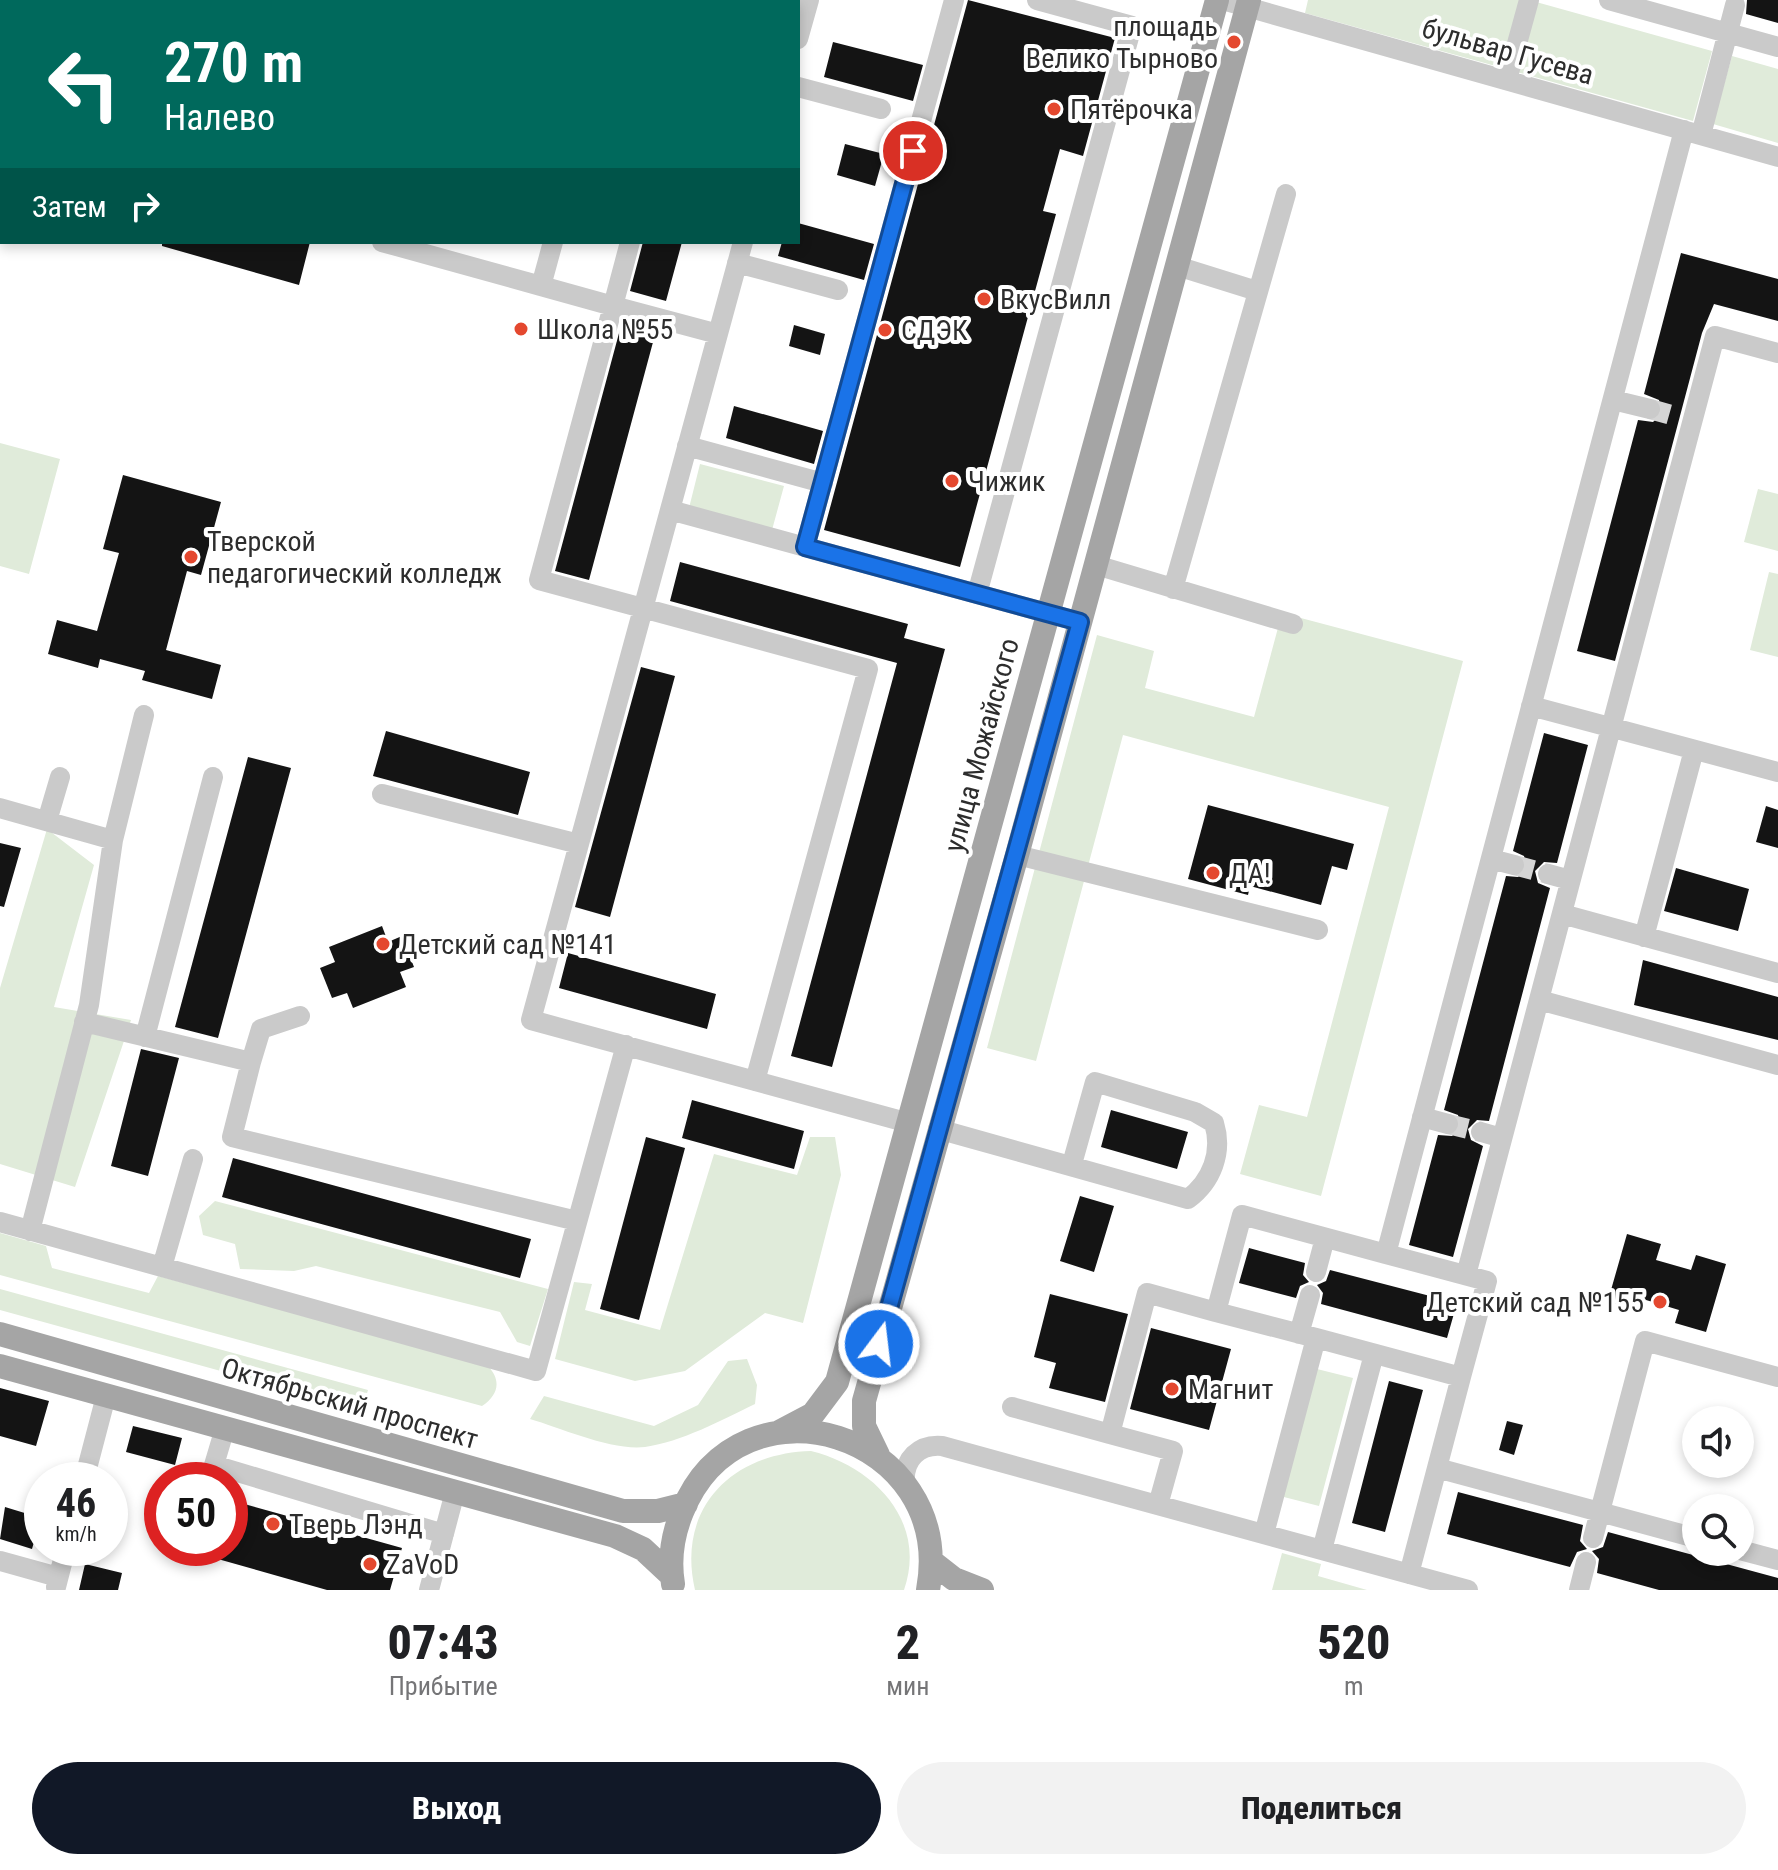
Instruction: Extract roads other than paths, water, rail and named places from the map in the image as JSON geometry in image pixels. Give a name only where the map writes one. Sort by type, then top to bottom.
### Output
[{"type":"main road","name":"улица Можайского","points":[[673,1583],[673,1544],[686,1504],[718,1462],[740,1447],[777,1433],[813,1414],[837,1382],[1220,0]]},
{"type":"main road","points":[[928,1590],[931,1561],[924,1520],[905,1483],[878,1455],[864,1426],[864,1401],[1017,855],[1248,3]]},
{"type":"main road","name":"Октябрьский проспект","points":[[0,1334],[623,1511],[651,1512],[686,1504]]},
{"type":"main road","name":"Октябрьский проспект","points":[[0,1366],[623,1539],[650,1554],[673,1583]]},
{"type":"main road","points":[[777,1433],[830,1435],[878,1455]]},
{"type":"main road","points":[[931,1561],[954,1579],[982,1590]]},
{"type":"street","points":[[800,32],[809,0]]},
{"type":"street","points":[[805,547],[954,0]]},
{"type":"street","points":[[977,594],[1132,26],[1037,0]]},
{"type":"street","name":"бульвар Гусева","points":[[1220,0],[1248,3],[1778,157]]},
{"type":"street","points":[[1507,80],[1529,0]]},
{"type":"street","points":[[1609,0],[1778,47]]},
{"type":"street","points":[[1386,1254],[1613,400],[1693,132],[1735,5]]},
{"type":"street","points":[[800,88],[881,109]]},
{"type":"street","points":[[1173,589],[1286,194]]},
{"type":"street","points":[[389,244],[718,334]]},
{"type":"street","points":[[541,286],[552,244]]},
{"type":"street","points":[[629,244],[539,580],[868,669],[755,1081]]},
{"type":"street","points":[[742,244],[531,1020],[909,1123]]},
{"type":"street","points":[[737,263],[838,290]]},
{"type":"street","points":[[1177,266],[1257,291]]},
{"type":"street","points":[[1466,1275],[1611,728],[1684,419],[1715,336],[1778,353]]},
{"type":"street","points":[[1613,400],[1650,409]]},
{"type":"street","points":[[687,446],[823,483]]},
{"type":"street","points":[[670,510],[1080,622]]},
{"type":"street","points":[[1096,565],[1293,624]]},
{"type":"street","points":[[1531,706],[1778,772]]},
{"type":"street","points":[[30,1231],[84,1022],[113,840],[144,715]]},
{"type":"street","points":[[1644,937],[1694,750]]},
{"type":"street","points":[[47,821],[60,777]]},
{"type":"street","points":[[145,1037],[213,777]]},
{"type":"street","points":[[382,794],[579,844]]},
{"type":"street","points":[[0,808],[113,840]]},
{"type":"street","points":[[1017,855],[1318,930]]},
{"type":"street","points":[[1491,859],[1514,865]]},
{"type":"street","points":[[1548,874],[1570,880]]},
{"type":"street","points":[[1562,914],[1778,973]]},
{"type":"street","points":[[1539,1000],[1778,1065]]},
{"type":"street","points":[[300,1016],[261,1029],[232,1137],[577,1221]]},
{"type":"street","points":[[84,1022],[251,1062]]},
{"type":"street","points":[[0,1222],[536,1371],[626,1045]]},
{"type":"street","points":[[938,1129],[1072,1164],[1188,1199],[1206,1186],[1220,1141],[1214,1123],[1195,1112],[1095,1082],[1072,1164]]},
{"type":"street","points":[[1422,1117],[1448,1124]]},
{"type":"street","points":[[1481,1132],[1502,1138]]},
{"type":"street","points":[[162,1267],[193,1159]]},
{"type":"street","points":[[1216,1312],[1242,1215],[1487,1281],[1409,1574]]},
{"type":"street","points":[[1316,1272],[1325,1238]]},
{"type":"street","points":[[1110,1434],[1147,1293],[1461,1377]]},
{"type":"street","points":[[1264,1534],[1308,1336],[1310,1295]]},
{"type":"street","points":[[1593,1538],[1645,1341],[1778,1377]]},
{"type":"street","points":[[1322,1550],[1374,1354]]},
{"type":"street","points":[[89,1462],[106,1396]]},
{"type":"street","points":[[1012,1407],[1173,1451],[1158,1505]]},
{"type":"street","points":[[225,1428],[214,1465],[444,1534]]},
{"type":"street","points":[[905,1483],[908,1461],[925,1447],[942,1446],[1468,1590]]},
{"type":"street","points":[[1437,1468],[1682,1534]]},
{"type":"street","points":[[429,1590],[455,1492]]},
{"type":"street","points":[[1754,1554],[1778,1560]]},
{"type":"street","points":[[0,1561],[56,1584]]},
{"type":"street","points":[[1579,1590],[1586,1562]]},
{"type":"tunnel","points":[[1650,409],[1675,416]]},
{"type":"tunnel","points":[[1514,865],[1548,874]]},
{"type":"tunnel","points":[[1448,1124],[1481,1132]]},
{"type":"place","name":"площадь Велико Тырново","points":[[1234,42]]},
{"type":"place","name":"Пятёрочка","points":[[1054,109]]},
{"type":"place","name":"ВкусВилл","points":[[984,299]]},
{"type":"place","name":"Школа №55","points":[[521,329]]},
{"type":"place","name":"СДЭК","points":[[885,330]]},
{"type":"place","name":"Чижик","points":[[952,481]]},
{"type":"place","name":"Тверской педагогический колледж","points":[[191,557]]},
{"type":"place","name":"ДА!","points":[[1213,873]]},
{"type":"place","name":"Детский сад №141","points":[[383,944]]},
{"type":"place","name":"Детский сад №155","points":[[1660,1302]]},
{"type":"place","name":"Магнит","points":[[1172,1389]]},
{"type":"place","name":"Тверь Лэнд","points":[[273,1524]]},
{"type":"place","name":"ZaVoD","points":[[370,1564]]}]
